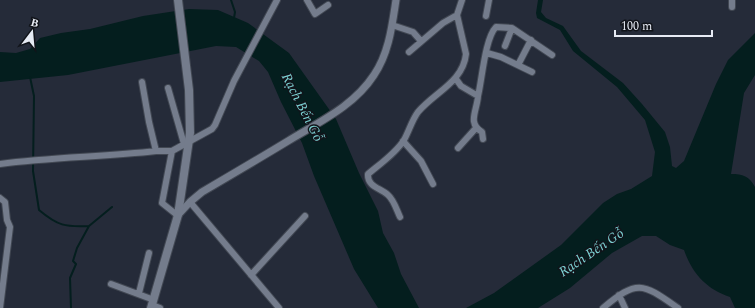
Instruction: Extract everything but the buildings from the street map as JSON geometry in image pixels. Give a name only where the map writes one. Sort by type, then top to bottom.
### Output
[{"type":"main road","points":[[155,305],[177,215],[187,143],[190,105],[178,0]]},
{"type":"street","points":[[0,164],[27,160],[115,156],[156,151],[172,151],[212,129],[245,60],[277,0]]},
{"type":"street","points":[[307,0],[315,14],[328,5]]},
{"type":"street","points":[[172,151],[162,203],[177,215],[202,192],[332,114],[357,96],[374,75],[384,57],[392,25],[396,0]]},
{"type":"street","points":[[400,218],[388,195],[374,187],[367,176],[403,141],[420,111],[456,79],[465,60],[466,54],[457,15],[462,0]]},
{"type":"street","points":[[486,16],[490,0]]},
{"type":"street","points":[[732,0],[732,7]]},
{"type":"street","points":[[409,52],[420,41],[443,23],[457,15]]},
{"type":"street","points":[[392,25],[413,32],[420,41]]},
{"type":"street","points":[[483,139],[482,132],[476,128],[473,122],[493,30],[496,27],[512,28],[552,55]]},
{"type":"street","points":[[505,46],[512,28]]},
{"type":"street","points":[[518,65],[531,40]]},
{"type":"street","points":[[487,53],[532,72]]},
{"type":"street","points":[[456,79],[461,86],[478,96]]},
{"type":"street","points":[[142,82],[156,151]]},
{"type":"street","points":[[168,88],[187,143]]},
{"type":"street","points":[[458,148],[476,128]]},
{"type":"street","points":[[403,141],[421,161],[433,184]]},
{"type":"street","points":[[0,198],[4,202],[6,220],[10,228],[0,308]]},
{"type":"street","points":[[190,202],[279,308]]},
{"type":"street","points":[[251,275],[305,216]]},
{"type":"street","points":[[139,293],[149,253]]},
{"type":"street","points":[[111,284],[139,293],[155,305]]},
{"type":"street","points":[[604,308],[619,295],[630,289],[642,287],[650,290],[678,308]]},
{"type":"street","points":[[619,295],[624,308]]},
{"type":"water","name":"Rạch Bến Gỗ","points":[[538,0],[543,0],[541,12],[546,18],[563,26],[581,51],[623,83],[665,132],[670,147],[672,166],[676,168],[684,161],[716,84],[728,60],[755,33],[755,75],[744,93],[731,174],[745,176],[755,187],[755,308],[735,308],[730,297],[714,290],[701,279],[691,266],[684,250],[670,245],[656,236],[642,236],[612,253],[570,288],[538,308],[466,308],[494,293],[561,245],[603,203],[617,194],[631,189],[652,176],[655,152],[645,120],[617,87],[573,51],[560,30],[537,18],[536,13]]},
{"type":"water","name":"Rạch Bến Gỗ","points":[[189,9],[218,10],[248,23],[289,53],[336,119],[359,173],[378,211],[383,233],[394,253],[401,274],[419,308],[378,308],[354,269],[314,176],[302,143],[281,102],[268,72],[259,61],[236,47],[216,46],[68,75],[0,82],[0,52],[16,53],[30,49],[40,38],[61,33],[90,29],[143,16]]},
{"type":"waterway","points":[[231,0],[235,12],[234,18]]},
{"type":"waterway","points":[[30,77],[34,96],[33,171],[39,210],[51,219],[68,226],[89,226],[112,207]]},
{"type":"waterway","points":[[71,308],[70,278],[76,264],[73,261],[77,248],[89,226]]}]
